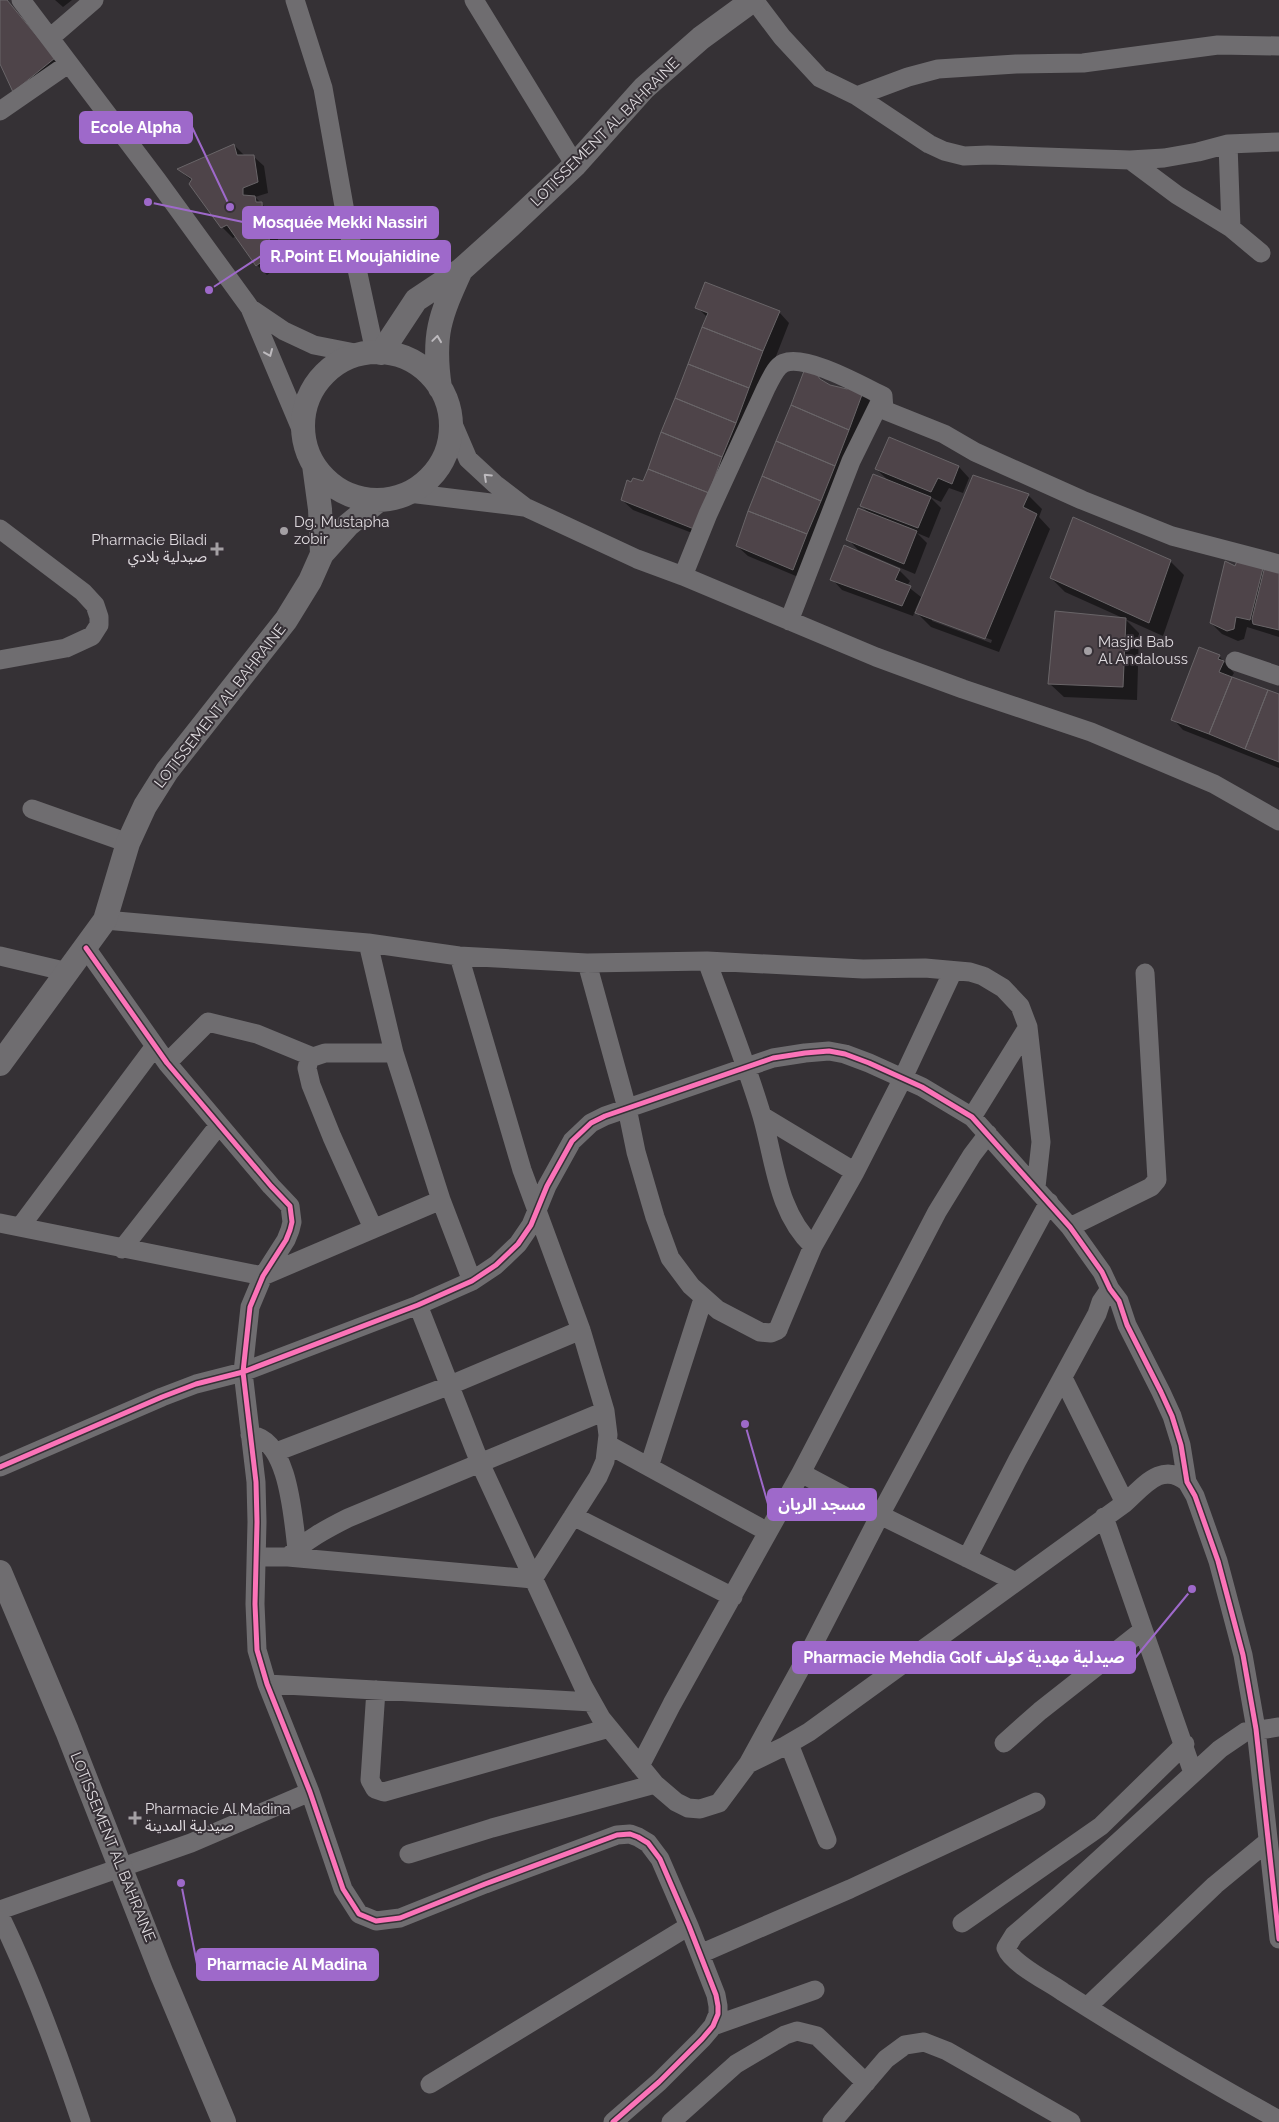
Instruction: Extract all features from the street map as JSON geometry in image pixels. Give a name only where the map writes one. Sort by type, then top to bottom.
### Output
[{"type":"street","points":[[21,0],[157,180],[250,308],[304,436],[314,465],[335,487],[349,495],[364,499],[379,500],[409,493],[433,474],[442,462],[451,432],[450,417]]},
{"type":"street","points":[[50,38],[94,0]]},
{"type":"street","points":[[295,0],[323,88],[346,223],[372,353]]},
{"type":"street","points":[[474,0],[575,165]]},
{"type":"street","points":[[757,5],[820,78],[857,96],[929,144],[944,151],[957,154],[1130,160],[1164,158],[1228,144],[1279,142]]},
{"type":"street","name":"LOTISSEMENT AL BAHRAINE","points":[[372,353],[416,300],[461,270],[575,165],[644,88],[701,38],[757,5]]},
{"type":"street","points":[[857,96],[908,76],[938,70],[1016,64],[1083,63],[1218,45],[1279,46]]},
{"type":"street","points":[[0,111],[68,64]]},
{"type":"street","points":[[1228,144],[1231,228]]},
{"type":"street","points":[[1130,160],[1177,195],[1231,228],[1261,253]]},
{"type":"street","name":"LOTISSEMENT AL BAHRAINE","points":[[440,388],[436,345],[442,312],[461,270]]},
{"type":"street","points":[[250,308],[284,331],[314,344],[405,358],[419,365],[431,375],[440,388],[468,459],[495,484],[525,507],[637,559],[683,576],[876,656],[963,689],[1091,732],[1214,784],[1279,821]]},
{"type":"street","points":[[304,436],[303,420],[306,405],[312,391],[321,378],[332,367],[345,359],[372,353]]},
{"type":"street","points":[[683,576],[708,514],[775,370],[783,363],[797,361],[827,369],[883,396]]},
{"type":"street","points":[[883,396],[884,410],[944,434],[974,452],[1082,500],[1172,536],[1279,564]]},
{"type":"street","points":[[789,620],[851,460],[883,396]]},
{"type":"street","name":"LOTISSEMENT AL BAHRAINE","points":[[314,465],[320,509],[322,554]]},
{"type":"street","points":[[409,493],[525,507]]},
{"type":"street","name":"LOTISSEMENT AL BAHRAINE","points":[[0,1064],[105,920],[128,843],[145,806],[167,771],[286,620],[310,581],[322,554],[348,525],[379,500]]},
{"type":"street","points":[[0,530],[83,592],[95,606],[99,617],[99,625],[92,636],[66,648],[0,660]]},
{"type":"street","points":[[1236,661],[1279,676]]},
{"type":"street","points":[[32,809],[128,843]]},
{"type":"street","points":[[105,920],[368,943],[459,956],[587,963],[707,961],[863,969],[925,968],[982,976],[1003,988],[1020,1006],[1028,1027],[1041,1142],[1036,1187]]},
{"type":"street","points":[[368,943],[394,1053],[441,1200],[472,1280]]},
{"type":"street","points":[[86,948],[167,1063],[290,1206],[292,1222],[290,1230],[286,1240],[263,1276],[250,1307],[243,1372],[256,1482],[257,1557],[255,1630],[260,1664],[310,1792],[343,1889],[352,1907],[359,1914],[367,1918],[385,1921],[400,1918],[602,1840],[630,1834],[648,1843],[660,1859],[689,1926],[716,1995],[718,2014],[713,2026],[702,2039],[659,2082],[614,2122]]},
{"type":"street","points":[[0,956],[68,972]]},
{"type":"street","points":[[459,956],[476,1008],[511,1135],[581,1330],[605,1411],[608,1444],[605,1461],[598,1477],[533,1579]]},
{"type":"street","points":[[707,961],[762,1116],[770,1156],[788,1212],[804,1238],[813,1246]]},
{"type":"street","points":[[587,963],[627,1108],[636,1152],[655,1217],[670,1258],[678,1271],[703,1299],[718,1310],[752,1329],[767,1334],[775,1332],[779,1327],[813,1246],[855,1172],[902,1080],[952,971]]},
{"type":"street","points":[[1070,1227],[1151,1187],[1157,1180],[1145,973]]},
{"type":"street","points":[[167,1063],[208,1022],[257,1034],[313,1057]]},
{"type":"street","points":[[972,1117],[1028,1027]]},
{"type":"street","points":[[20,1227],[155,1046]]},
{"type":"street","points":[[0,1467],[162,1397],[196,1384],[243,1372],[418,1305],[472,1280],[496,1265],[518,1244],[531,1225],[536,1208],[560,1162],[580,1132],[605,1116],[788,1055],[829,1051],[845,1054],[869,1063],[938,1096],[972,1117],[1070,1227],[1119,1300],[1127,1325],[1172,1416],[1181,1446],[1187,1482],[1195,1496],[1218,1561],[1243,1655],[1256,1730],[1279,1939]]},
{"type":"street","points":[[373,1228],[332,1137],[311,1085],[307,1068],[309,1060],[313,1057],[339,1052],[394,1053]]},
{"type":"street","points":[[762,1116],[855,1172]]},
{"type":"street","points":[[122,1249],[219,1125]]},
{"type":"street","points":[[640,1766],[672,1704],[801,1473],[937,1212],[972,1155],[988,1134]]},
{"type":"street","points":[[0,1223],[263,1276],[441,1200]]},
{"type":"street","points":[[418,1305],[448,1386],[480,1463],[583,1686],[609,1728],[655,1784],[676,1802],[688,1808],[700,1809],[719,1803],[748,1764],[1049,1202]]},
{"type":"street","points":[[967,1558],[1097,1314],[1101,1302],[1110,1289]]},
{"type":"street","points":[[649,1467],[703,1299]]},
{"type":"street","points":[[276,1452],[448,1386],[581,1330]]},
{"type":"street","points":[[1062,1378],[1125,1503]]},
{"type":"street","points":[[292,1553],[332,1526],[605,1411]]},
{"type":"street","points":[[250,1435],[256,1435],[267,1441],[276,1452],[290,1502],[292,1553]]},
{"type":"street","points":[[608,1444],[768,1532]]},
{"type":"street","points":[[801,1473],[880,1515],[1016,1582]]},
{"type":"street","points":[[748,1764],[809,1732],[1125,1503],[1146,1484],[1162,1474],[1175,1473],[1187,1482]]},
{"type":"street","points":[[573,1516],[733,1597]]},
{"type":"street","points":[[1104,1517],[1193,1773]]},
{"type":"street","points":[[257,1557],[292,1553],[533,1579]]},
{"type":"street","name":"LOTISSEMENT AL BAHRAINE","points":[[0,1572],[122,1867],[162,1974],[224,2122]]},
{"type":"street","points":[[1004,1743],[1040,1711],[1143,1630]]},
{"type":"street","points":[[267,1684],[592,1702]]},
{"type":"street","points":[[376,1690],[370,1780],[375,1789],[384,1792],[609,1728]]},
{"type":"street","points":[[1279,1727],[1245,1732],[1228,1742],[1008,1942],[1006,1948],[1010,1955],[1087,2007],[1185,2068],[1279,2120]]},
{"type":"street","points":[[789,1744],[827,1840]]},
{"type":"street","points":[[962,1923],[1101,1826],[1184,1744]]},
{"type":"street","points":[[409,1854],[492,1828],[655,1784]]},
{"type":"street","points":[[0,1910],[209,1836],[310,1792]]},
{"type":"street","points":[[700,1954],[850,1889],[1036,1802]]},
{"type":"street","points":[[1087,2007],[1215,1885],[1267,1842]]},
{"type":"street","points":[[0,1916],[34,1994],[81,2122]]},
{"type":"street","points":[[430,2084],[689,1926]]},
{"type":"street","points":[[713,2026],[815,1990]]},
{"type":"street","points":[[671,2122],[736,2064],[785,2035],[797,2031],[817,2036],[866,2083]]},
{"type":"street","points":[[832,2122],[886,2059],[911,2043],[924,2042],[947,2051],[1071,2122]]},
{"type":"building","points":[[0,0],[7,0],[55,58],[13,92],[0,64]]},
{"type":"building","points":[[234,144],[237,155],[254,155],[258,182],[243,188],[243,195],[255,196],[256,202],[262,202],[263,220],[267,220],[271,255],[256,266],[227,225],[221,228],[189,184],[192,179],[177,169]]},
{"type":"building","points":[[705,282],[780,311],[763,351],[702,327],[708,313],[695,308]]},
{"type":"building","points":[[702,327],[763,351],[749,388],[688,364]]},
{"type":"building","points":[[688,364],[749,388],[736,423],[675,398]]},
{"type":"building","points":[[804,371],[816,373],[820,379],[830,385],[847,389],[853,387],[863,392],[849,430],[791,405]]},
{"type":"building","points":[[675,398],[736,423],[722,457],[661,432]]},
{"type":"building","points":[[791,405],[849,430],[835,466],[776,441]]},
{"type":"building","points":[[661,432],[722,457],[709,493],[648,469]]},
{"type":"building","points":[[889,437],[959,466],[952,484],[938,478],[931,492],[875,469]]},
{"type":"building","points":[[776,441],[835,466],[821,501],[762,476]]},
{"type":"building","points":[[648,469],[709,493],[694,529],[621,500],[627,480],[631,482],[633,478],[643,481]]},
{"type":"building","points":[[873,474],[931,497],[918,528],[860,506]]},
{"type":"building","points":[[973,475],[1029,494],[1023,507],[1037,514],[985,639],[915,613]]},
{"type":"building","points":[[762,476],[821,501],[807,534],[748,511]]},
{"type":"building","points":[[858,508],[917,531],[904,564],[846,540]]},
{"type":"building","points":[[748,511],[807,534],[793,570],[736,546]]},
{"type":"building","points":[[1073,517],[1171,560],[1149,623],[1050,578]]},
{"type":"building","points":[[844,545],[900,569],[895,580],[911,586],[902,606],[830,580]]},
{"type":"building","points":[[1239,556],[1264,564],[1250,620],[1236,617],[1234,629],[1227,631],[1210,623],[1225,561],[1235,566]]},
{"type":"building","points":[[1265,566],[1279,569],[1279,630],[1253,624],[1252,619]]},
{"type":"building","name":"Masjid Bab Al Andalouss","points":[[1055,611],[1126,618],[1123,687],[1048,684]]},
{"type":"building","points":[[1199,647],[1220,655],[1218,659],[1224,661],[1219,672],[1232,677],[1209,734],[1171,720]]},
{"type":"building","points":[[1232,677],[1268,690],[1245,749],[1209,734]]},
{"type":"building","points":[[1268,690],[1279,694],[1279,762],[1245,749]]},
{"type":"cycle path","points":[[86,948],[167,1063],[290,1206],[292,1222],[290,1230],[286,1240],[263,1276],[250,1307],[243,1372],[256,1482],[255,1604],[257,1650],[267,1684],[310,1792],[343,1889],[359,1914],[376,1921],[400,1918],[617,1835],[630,1834],[648,1843],[660,1859],[689,1926],[716,1995],[718,2014],[713,2026],[702,2039],[659,2082],[613,2122]]},
{"type":"cycle path","points":[[0,1467],[162,1397],[196,1384],[243,1372],[418,1305],[472,1281],[496,1265],[518,1244],[531,1225],[547,1186],[572,1141],[591,1123],[605,1116],[773,1058],[829,1051],[845,1054],[922,1087],[972,1117],[1070,1227],[1102,1272],[1110,1289],[1119,1301],[1127,1325],[1172,1416],[1181,1445],[1187,1482],[1195,1496],[1218,1561],[1243,1655],[1256,1729],[1279,1939]]},
{"type":"place","name":"Mosquée Mekki Nassiri","points":[[148,202]]},
{"type":"place","name":"Ecole Alpha","points":[[230,207]]},
{"type":"place","name":"R.Point El Moujahidine","points":[[209,290]]},
{"type":"place","name":"Dg. Mustapha zobir","points":[[284,531]]},
{"type":"place","name":"Pharmacie Biladi صيدلية بلادي","points":[[217,549]]},
{"type":"place","name":"Masjid Bab Al Andalouss","points":[[1088,651]]},
{"type":"place","name":"مسجد الريان","points":[[745,1424]]},
{"type":"place","name":"Pharmacie Mehdia Golf صيدلية مهدية كولف","points":[[1192,1589]]},
{"type":"place","name":"Pharmacie Al Madina صيدلية المدينة","points":[[135,1818]]},
{"type":"place","name":"Pharmacie Al Madina","points":[[181,1883]]}]
